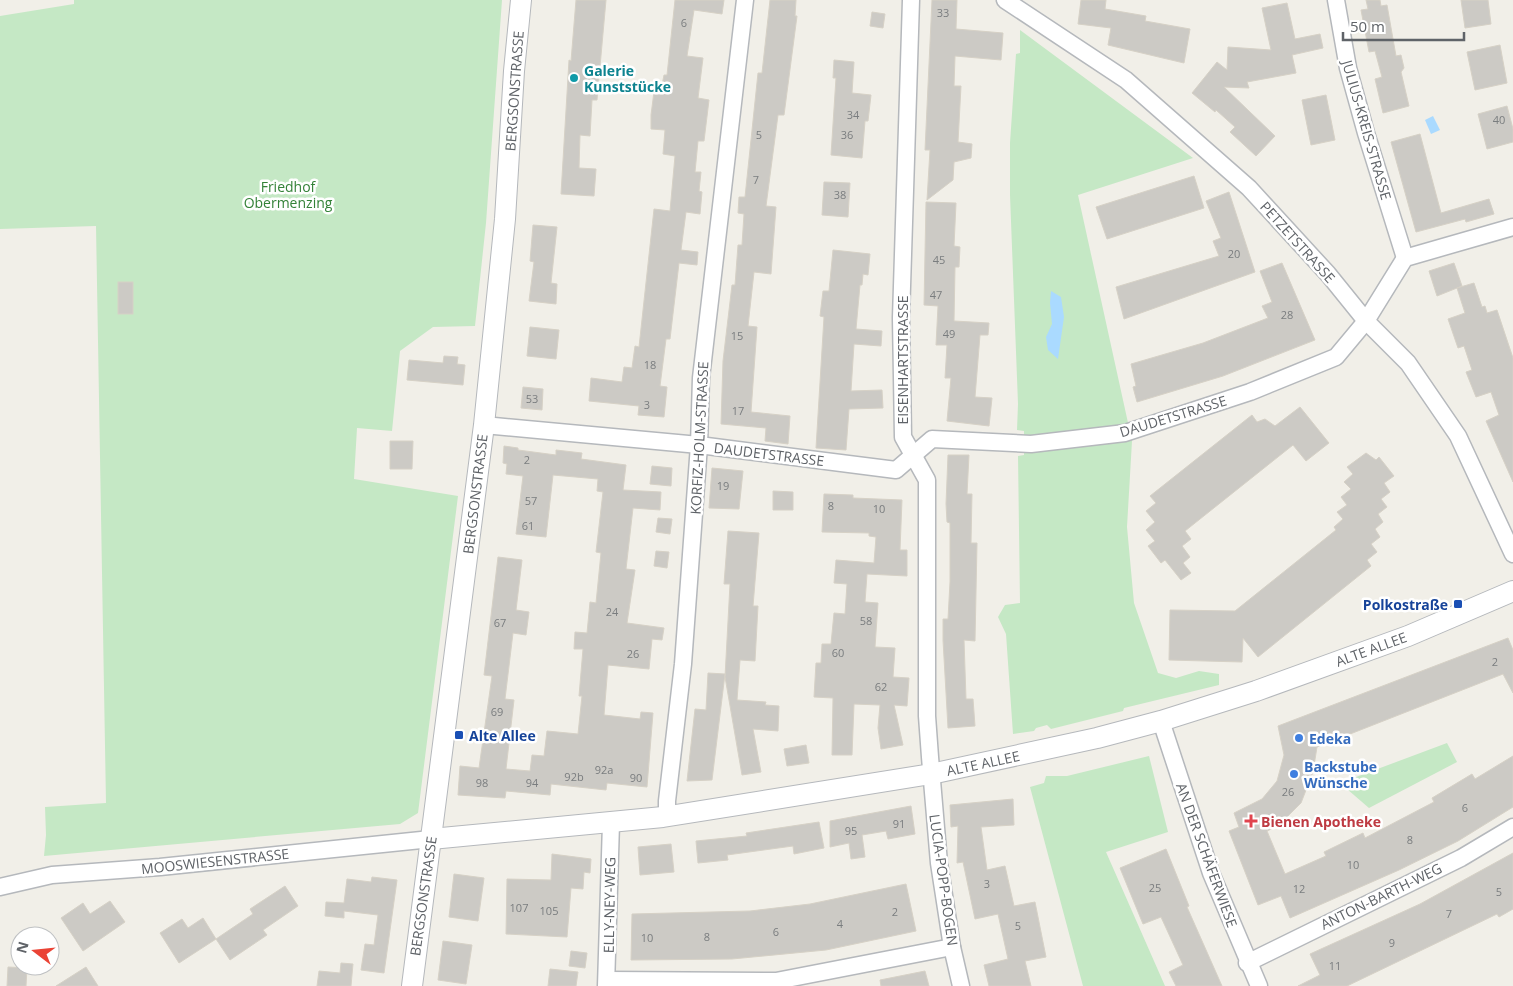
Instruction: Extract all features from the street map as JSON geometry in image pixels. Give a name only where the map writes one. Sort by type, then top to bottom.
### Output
[{"type":"street","name":"BERGSONSTRASSE","points":[[412,986],[484,425],[505,219],[514,71],[521,0]]},
{"type":"street","name":"KORFIZ-HOLM-STRASSE","points":[[667,817],[667,800],[683,664],[699,445],[701,378],[744,0]]},
{"type":"street","name":"EISENHARTSTRASSE","points":[[912,0],[906,128],[901,318],[903,436],[927,480],[927,716],[931,774]]},
{"type":"street","name":"PETZETSTRASSE","points":[[1005,0],[1126,80],[1249,188],[1328,274],[1366,321],[1408,363],[1458,436],[1513,554]]},
{"type":"street","name":"JULIUS-KREIS-STRASSE","points":[[1336,0],[1348,68],[1405,258]]},
{"type":"street","points":[[1405,258],[1513,227]]},
{"type":"street","name":"DAUDETSTRASSE","points":[[484,425],[699,445],[896,470],[932,439],[1031,444],[1125,433],[1250,392],[1336,357],[1366,321],[1405,258]]},
{"type":"street","name":"ALTE ALLEE","points":[[431,839],[530,828],[611,824],[667,817],[931,774],[1097,738],[1161,721],[1256,691],[1408,636],[1513,591]]},
{"type":"street","name":"AN DER SCHÄFERWIESE","points":[[1161,721],[1211,872],[1247,963],[1259,986]]},
{"type":"street","name":"LUCIA-POPP-BOGEN","points":[[931,774],[939,863],[952,947],[962,986]]},
{"type":"street","name":"ELLY-NEY-WEG","points":[[607,983],[611,824]]},
{"type":"street","name":"ANTON-BARTH-WEG","points":[[1247,963],[1462,857],[1513,827]]},
{"type":"street","name":"MOOSWIESENSTRASSE","points":[[0,886],[52,875],[168,866],[431,839]]},
{"type":"street","points":[[607,983],[776,981],[952,947]]},
{"type":"green space","name":"Friedhof Obermenzing","points":[[74,0],[502,0],[486,223],[475,326],[433,327],[400,351],[392,431],[357,428],[354,479],[458,496],[418,813],[400,824],[44,856],[46,835],[45,807],[106,803],[96,226],[0,229],[0,16],[74,4]]},
{"type":"green space","points":[[1020,30],[1193,158],[1078,195],[1132,441],[1127,527],[1134,603],[1158,673],[1176,678],[1199,671],[1219,674],[1219,685],[1124,708],[1123,711],[1051,729],[1047,725],[1036,728],[1034,731],[1013,734],[1006,634],[998,617],[1005,605],[1020,603],[1018,456],[1024,455],[1024,431],[1017,430],[1018,404],[1010,195],[1010,143],[1016,54],[1020,53]]},
{"type":"green space","points":[[1447,743],[1457,762],[1369,808],[1340,783]]},
{"type":"green space","points":[[1149,756],[1168,832],[1106,852],[1165,986],[1083,986],[1030,787],[1044,783],[1046,776],[1067,776]]},
{"type":"water","points":[[1433,116],[1440,130],[1431,134],[1425,120]]},
{"type":"water","points":[[1051,291],[1061,297],[1064,317],[1058,359],[1048,350],[1046,337],[1052,324]]},
{"type":"building","points":[[576,0],[606,0],[597,100],[592,100],[590,136],[580,135],[579,168],[596,169],[594,196],[561,194],[569,60],[571,61]]},
{"type":"building","points":[[675,0],[724,0],[722,14],[694,10],[687,56],[703,58],[698,98],[709,100],[704,141],[698,141],[695,172],[701,172],[699,191],[702,192],[700,214],[686,212],[681,250],[698,252],[697,265],[679,263],[670,339],[666,339],[660,386],[667,387],[664,417],[638,415],[639,406],[589,401],[591,378],[622,382],[624,367],[632,368],[635,346],[639,347],[654,209],[670,211],[675,156],[663,154],[665,130],[651,129],[651,115],[655,84],[662,85],[664,75],[667,75]]},
{"type":"building","points":[[770,0],[796,0],[795,16],[797,16],[784,115],[778,115],[766,206],[776,207],[771,274],[754,272],[748,326],[757,327],[751,412],[790,416],[788,444],[765,441],[766,428],[721,424],[723,361],[732,285],[735,285],[738,245],[742,245],[744,214],[738,213],[739,197],[745,197],[758,73],[762,73]]},
{"type":"building","points":[[932,0],[957,0],[956,29],[1003,33],[1001,60],[955,56],[954,86],[961,86],[958,142],[972,144],[971,158],[954,162],[953,180],[927,200],[930,150],[925,150]]},
{"type":"building","points":[[1081,0],[1106,0],[1105,9],[1146,16],[1145,21],[1190,29],[1184,63],[1108,45],[1111,28],[1078,24]]},
{"type":"building","points":[[1366,0],[1380,0],[1381,6],[1387,5],[1396,56],[1401,55],[1404,68],[1401,72],[1409,106],[1383,113],[1375,79],[1382,77],[1375,51],[1369,52],[1361,10],[1368,9]]},
{"type":"building","points":[[1461,0],[1488,0],[1491,24],[1465,28]]},
{"type":"building","points":[[1287,3],[1295,39],[1320,34],[1323,48],[1292,55],[1296,73],[1247,82],[1249,88],[1224,87],[1275,136],[1256,156],[1230,132],[1235,127],[1216,110],[1215,112],[1192,93],[1217,62],[1227,70],[1228,47],[1271,50],[1262,8]]},
{"type":"building","points":[[872,12],[885,14],[883,28],[870,26]]},
{"type":"building","points":[[1500,45],[1507,83],[1475,90],[1467,52]]},
{"type":"building","points":[[834,60],[854,62],[852,93],[871,95],[868,121],[865,121],[862,158],[831,155],[836,78],[833,78]]},
{"type":"building","points":[[1326,95],[1335,140],[1311,145],[1302,100]]},
{"type":"building","points":[[1507,106],[1513,129],[1513,142],[1487,149],[1478,114]]},
{"type":"building","points":[[1420,134],[1441,213],[1489,199],[1494,214],[1466,222],[1465,219],[1416,232],[1391,142]]},
{"type":"building","points":[[1194,176],[1204,208],[1107,239],[1096,207]]},
{"type":"building","points":[[824,182],[850,183],[848,217],[822,215]]},
{"type":"building","points":[[1229,192],[1255,272],[1124,319],[1116,287],[1219,256],[1213,241],[1221,238],[1206,201]]},
{"type":"building","points":[[926,202],[956,203],[954,246],[960,247],[959,267],[955,267],[954,321],[989,323],[988,335],[980,335],[975,397],[992,398],[989,426],[947,421],[951,378],[945,378],[947,345],[936,345],[938,306],[924,305]]},
{"type":"building","points":[[533,225],[557,227],[551,283],[557,284],[556,304],[529,301],[534,262],[530,261]]},
{"type":"building","points":[[833,250],[870,254],[868,275],[863,274],[862,285],[860,285],[856,329],[882,331],[881,346],[854,344],[851,391],[882,390],[883,408],[849,409],[846,450],[816,448],[824,317],[820,316],[823,291],[829,291]]},
{"type":"building","points":[[1282,263],[1315,340],[1223,376],[1137,402],[1133,387],[1136,386],[1131,364],[1203,343],[1268,318],[1262,306],[1272,302],[1260,271]]},
{"type":"building","points":[[1454,263],[1462,286],[1437,296],[1429,271]]},
{"type":"building","points":[[118,282],[133,282],[133,314],[118,314]]},
{"type":"building","points":[[1474,283],[1482,307],[1485,306],[1487,313],[1497,310],[1513,358],[1513,482],[1486,421],[1499,415],[1491,392],[1476,397],[1466,372],[1472,370],[1464,346],[1458,348],[1448,319],[1465,313],[1457,288]]},
{"type":"building","points":[[530,327],[559,330],[556,359],[527,356]]},
{"type":"building","points":[[444,356],[458,357],[457,364],[465,365],[463,385],[407,380],[409,360],[443,363]]},
{"type":"building","points":[[523,387],[543,389],[542,410],[521,408]]},
{"type":"building","points":[[1300,407],[1329,443],[1306,461],[1293,445],[1185,531],[1191,539],[1182,546],[1190,557],[1183,563],[1191,573],[1181,580],[1165,560],[1161,563],[1148,546],[1155,541],[1146,530],[1155,522],[1146,511],[1156,503],[1150,496],[1252,415],[1257,422],[1265,419],[1275,426]]},
{"type":"building","points":[[390,441],[413,441],[412,469],[390,469]]},
{"type":"building","points":[[504,446],[518,448],[518,450],[556,455],[556,450],[582,453],[581,459],[626,465],[623,490],[661,492],[660,510],[633,508],[626,569],[635,570],[627,623],[664,628],[662,640],[652,639],[649,669],[608,665],[604,715],[640,719],[641,712],[653,713],[647,787],[607,783],[606,790],[551,784],[550,795],[506,791],[505,798],[458,795],[460,766],[479,768],[492,676],[484,675],[498,557],[522,560],[516,610],[529,612],[526,635],[513,633],[505,699],[514,700],[506,769],[530,771],[532,755],[544,756],[547,731],[578,734],[582,696],[579,696],[583,649],[574,649],[575,632],[587,633],[590,602],[596,603],[601,553],[596,552],[603,492],[597,491],[598,479],[553,475],[546,537],[516,534],[523,476],[506,474],[507,464],[503,463]]},
{"type":"building","points":[[1366,453],[1376,460],[1379,457],[1394,476],[1384,483],[1390,492],[1381,499],[1387,507],[1378,514],[1383,522],[1375,529],[1380,537],[1371,544],[1377,552],[1367,560],[1371,566],[1258,657],[1243,638],[1242,662],[1169,660],[1170,610],[1235,611],[1336,530],[1334,527],[1343,519],[1337,512],[1347,505],[1341,497],[1351,489],[1344,482],[1353,474],[1347,467]]},
{"type":"building","points":[[948,455],[969,455],[967,494],[972,494],[971,543],[977,543],[975,641],[964,640],[966,699],[973,699],[975,726],[948,728],[943,619],[948,619],[950,582],[950,523],[947,522],[946,504]]},
{"type":"building","points":[[652,466],[672,468],[671,486],[650,484]]},
{"type":"building","points":[[712,468],[743,471],[739,509],[709,508]]},
{"type":"building","points":[[773,491],[793,492],[793,510],[773,510]]},
{"type":"building","points":[[824,494],[853,495],[853,498],[902,500],[900,550],[907,550],[907,576],[867,574],[865,602],[878,603],[875,647],[895,648],[893,677],[909,678],[907,706],[894,705],[903,745],[881,749],[878,728],[880,705],[854,704],[852,755],[832,755],[833,698],[814,697],[816,663],[821,663],[822,644],[831,644],[834,613],[845,614],[847,584],[834,583],[836,560],[874,563],[876,537],[869,536],[869,533],[822,532]]},
{"type":"building","points":[[658,518],[672,519],[670,534],[656,532]]},
{"type":"building","points":[[728,531],[759,533],[753,606],[758,606],[755,661],[740,660],[737,700],[766,702],[765,705],[779,706],[778,731],[753,729],[761,772],[742,775],[725,677],[730,584],[724,584]]},
{"type":"building","points":[[656,551],[669,552],[667,568],[654,566]]},
{"type":"building","points":[[1508,638],[1513,650],[1513,693],[1503,674],[1317,747],[1313,772],[1301,803],[1278,826],[1267,831],[1285,874],[1326,856],[1324,852],[1363,833],[1365,838],[1434,802],[1432,798],[1472,774],[1475,779],[1513,756],[1513,807],[1458,841],[1399,870],[1290,918],[1281,896],[1258,905],[1229,831],[1239,827],[1234,813],[1262,799],[1277,781],[1284,755],[1278,726]]},
{"type":"building","points":[[708,673],[725,674],[712,780],[687,781],[695,709],[706,710]]},
{"type":"building","points":[[806,745],[809,763],[787,766],[784,749]]},
{"type":"building","points":[[1013,799],[1014,825],[981,827],[987,870],[1005,866],[1014,906],[1035,902],[1046,957],[1025,961],[1031,986],[989,986],[984,965],[1008,959],[998,914],[975,919],[963,862],[957,863],[958,826],[951,827],[950,805]]},
{"type":"building","points":[[911,806],[915,834],[888,839],[886,831],[862,835],[865,857],[851,859],[849,843],[830,847],[830,821]]},
{"type":"building","points":[[819,822],[824,848],[794,854],[793,846],[727,855],[728,860],[698,863],[696,841],[747,836],[746,833]]},
{"type":"building","points":[[671,844],[674,872],[640,875],[638,847]]},
{"type":"building","points":[[1166,849],[1189,906],[1187,907],[1222,986],[1176,986],[1169,972],[1183,965],[1161,917],[1143,924],[1120,868]]},
{"type":"building","points":[[1513,853],[1513,909],[1499,917],[1497,914],[1347,986],[1298,986],[1320,975],[1310,954],[1420,904]]},
{"type":"building","points":[[552,854],[591,859],[590,873],[584,872],[583,889],[571,888],[567,937],[506,934],[507,879],[551,880]]},
{"type":"building","points":[[454,874],[484,878],[478,921],[449,917]]},
{"type":"building","points":[[372,877],[397,880],[384,973],[361,970],[365,944],[374,945],[378,915],[344,911],[344,918],[325,916],[326,902],[344,903],[347,879],[371,882]]},
{"type":"building","points":[[906,884],[916,931],[826,950],[732,959],[631,960],[632,914],[750,911],[810,904]]},
{"type":"building","points":[[285,886],[298,906],[263,930],[267,935],[230,960],[216,939],[253,914],[250,909]]},
{"type":"building","points":[[110,901],[125,922],[83,951],[61,918],[83,903],[90,914]]},
{"type":"building","points":[[203,918],[216,939],[179,963],[160,933],[182,919],[188,928]]},
{"type":"building","points":[[443,941],[472,945],[466,984],[438,980]]},
{"type":"building","points":[[571,951],[587,953],[585,968],[569,966]]},
{"type":"building","points":[[341,963],[353,964],[351,986],[317,986],[319,971],[340,973]]},
{"type":"building","points":[[8,967],[10,967],[10,976],[27,976],[26,986],[7,986]]},
{"type":"building","points":[[86,967],[98,986],[56,986]]},
{"type":"building","points":[[550,969],[578,972],[576,986],[548,986]]},
{"type":"building","points":[[925,971],[929,986],[881,986],[880,980]]},
{"type":"place","name":"Galerie Kunststücke","points":[[574,78]]},
{"type":"place","name":"Polkostraße","points":[[1458,604]]},
{"type":"place","name":"Alte Allee","points":[[459,735]]},
{"type":"place","name":"Edeka","points":[[1299,738]]},
{"type":"place","name":"Backstube Wünsche","points":[[1294,774]]},
{"type":"place","name":"Bienen Apotheke","points":[[1251,821]]}]
